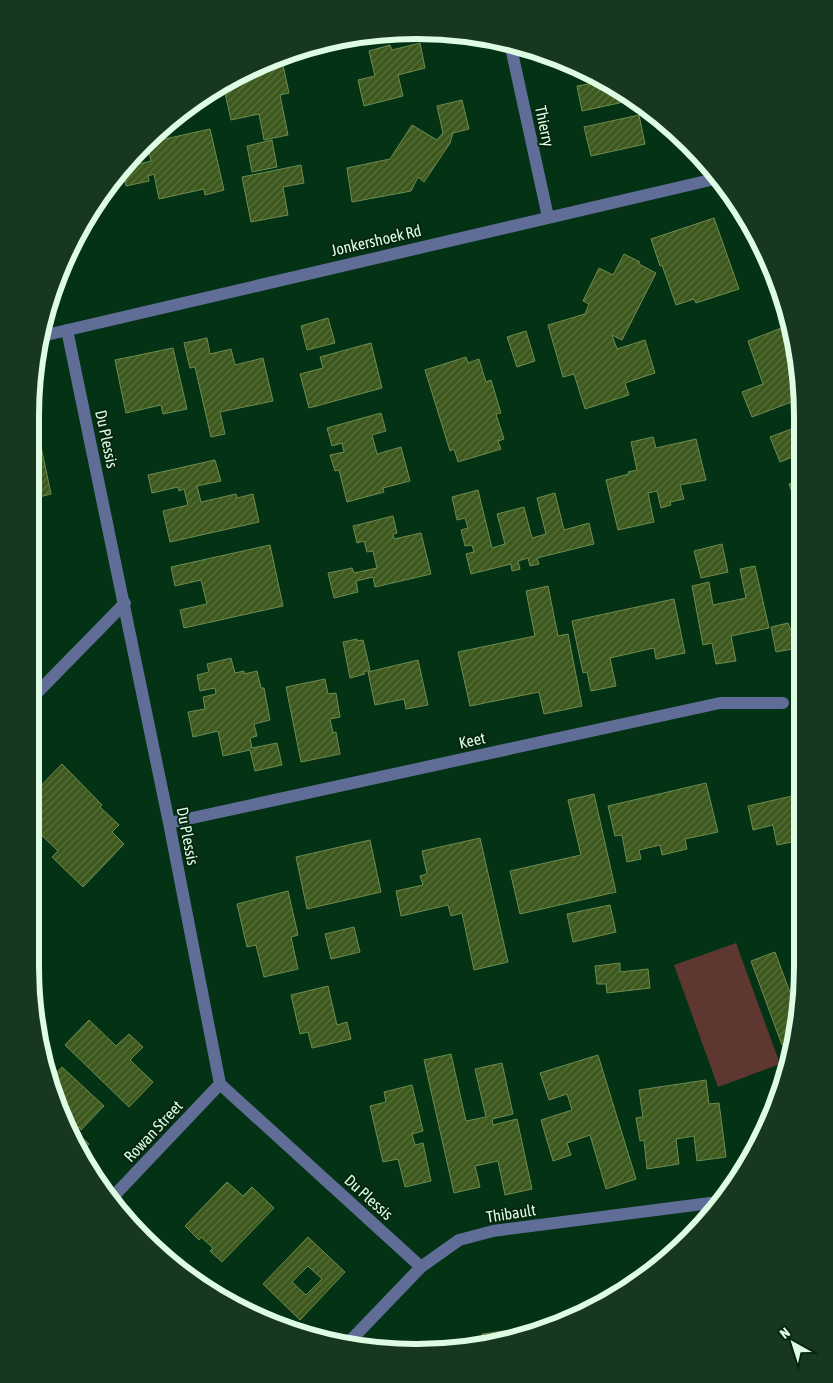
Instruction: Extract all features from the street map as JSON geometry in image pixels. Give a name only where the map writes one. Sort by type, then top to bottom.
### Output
[{"type":"street","name":"Thierry","points":[[512,51],[548,217]]},
{"type":"street","name":"Jonkershoek Rd","points":[[48,335],[711,180]]},
{"type":"street","name":"Du Plessis","points":[[67,330],[125,602],[220,1084],[421,1266]]},
{"type":"street","points":[[39,691],[125,602]]},
{"type":"street","name":"Keet","points":[[169,823],[720,703],[783,703]]},
{"type":"street","name":"Rowan Street","points":[[116,1194],[220,1084]]},
{"type":"street","name":"Thibault","points":[[352,1339],[421,1266],[459,1240],[493,1231],[711,1203]]},
{"type":"shaded area","points":[[736,943],[780,1064],[718,1087],[674,965]]},
{"type":"building","points":[[420,43],[425,68],[398,75],[403,96],[364,106],[358,80],[375,76],[369,51],[390,45],[392,50]]},
{"type":"building","points":[[283,65],[289,93],[280,95],[288,135],[264,140],[259,114],[231,120],[225,91],[276,66]]},
{"type":"building","points":[[588,80],[625,102],[582,111],[577,86],[589,84]]},
{"type":"building","points":[[462,100],[469,129],[453,133],[450,143],[424,182],[418,177],[411,191],[352,202],[347,168],[390,159],[412,125],[437,140],[443,133],[437,106]]},
{"type":"building","points":[[639,115],[645,144],[591,156],[584,127]]},
{"type":"building","points":[[210,129],[224,190],[205,195],[204,189],[159,199],[154,174],[148,176],[149,181],[126,186],[124,177],[134,165],[151,161],[148,150],[158,141]]},
{"type":"building","points":[[272,140],[277,167],[252,172],[247,146]]},
{"type":"building","points":[[301,165],[304,183],[283,187],[288,215],[251,222],[242,177]]},
{"type":"building","points":[[714,218],[739,289],[696,303],[694,299],[676,305],[651,239]]},
{"type":"building","points":[[624,254],[656,273],[622,340],[612,335],[617,349],[645,340],[655,373],[625,383],[629,395],[585,409],[574,374],[563,377],[548,325],[585,314],[589,304],[583,301],[599,268],[613,275]]},
{"type":"building","points":[[328,318],[335,343],[307,350],[301,326]]},
{"type":"building","points":[[783,327],[791,367],[793,392],[793,401],[752,417],[742,392],[763,384],[748,341]]},
{"type":"building","points":[[526,331],[535,361],[517,367],[507,337]]},
{"type":"building","points":[[207,338],[210,354],[231,349],[235,365],[263,358],[273,401],[220,412],[225,434],[211,437],[195,367],[190,368],[184,343]]},
{"type":"building","points":[[371,343],[382,388],[309,408],[300,374],[323,368],[320,357]]},
{"type":"building","points":[[173,348],[187,409],[163,414],[161,405],[126,413],[115,360]]},
{"type":"building","points":[[466,357],[468,363],[479,359],[486,382],[491,380],[501,413],[496,414],[504,439],[498,441],[501,449],[458,462],[454,449],[450,451],[425,370]]},
{"type":"building","points":[[381,413],[386,431],[372,435],[377,454],[401,447],[410,481],[383,488],[384,492],[347,502],[339,470],[335,471],[330,455],[344,452],[342,443],[332,446],[327,428]]},
{"type":"building","points":[[794,428],[794,456],[780,462],[770,437]]},
{"type":"building","points":[[39,437],[51,494],[39,497]]},
{"type":"building","points":[[653,437],[656,448],[696,439],[706,480],[680,485],[684,499],[670,502],[671,505],[661,508],[657,491],[648,493],[654,522],[618,530],[606,480],[637,470],[631,442]]},
{"type":"building","points":[[215,460],[221,481],[197,486],[201,502],[236,494],[237,498],[253,494],[259,522],[170,542],[163,511],[188,505],[184,489],[179,491],[178,487],[152,493],[148,475]]},
{"type":"building","points":[[794,482],[794,498],[789,484]]},
{"type":"building","points":[[478,490],[492,548],[505,544],[497,514],[524,507],[532,538],[546,534],[537,498],[555,493],[564,530],[589,523],[594,544],[537,558],[539,564],[530,566],[528,558],[518,561],[520,569],[512,571],[511,564],[471,574],[466,554],[474,552],[472,545],[465,546],[461,530],[468,528],[465,518],[457,520],[452,497]]},
{"type":"building","points":[[393,516],[397,533],[393,534],[394,539],[421,533],[431,574],[375,587],[373,577],[356,581],[358,592],[334,598],[328,573],[352,568],[354,573],[377,568],[373,551],[367,552],[364,541],[357,543],[353,526]]},
{"type":"building","points":[[722,544],[728,572],[701,578],[694,551]]},
{"type":"building","points":[[270,545],[283,606],[184,628],[180,610],[207,604],[201,580],[175,586],[171,567]]},
{"type":"building","points":[[755,566],[769,628],[731,636],[736,661],[716,664],[712,643],[703,645],[692,586],[709,582],[713,605],[746,598],[740,569]]},
{"type":"building","points":[[548,586],[558,636],[568,634],[582,706],[544,714],[539,692],[470,706],[458,652],[535,636],[526,591]]},
{"type":"building","points":[[674,599],[685,653],[656,659],[654,648],[610,658],[616,686],[591,691],[587,672],[583,673],[572,621]]},
{"type":"building","points":[[788,623],[794,638],[794,649],[776,652],[771,627]]},
{"type":"building","points":[[357,639],[357,641],[363,640],[370,670],[364,672],[365,674],[350,678],[343,642]]},
{"type":"building","points":[[231,658],[235,673],[244,671],[244,674],[257,671],[261,688],[264,688],[270,720],[254,724],[257,736],[250,738],[252,748],[277,743],[282,765],[255,771],[250,750],[223,756],[218,731],[193,737],[188,712],[205,709],[203,697],[216,694],[215,688],[200,691],[197,675],[209,672],[207,664]]},
{"type":"building","points":[[418,660],[428,705],[406,709],[404,699],[375,705],[368,672]]},
{"type":"building","points":[[325,679],[328,694],[336,693],[340,717],[330,719],[333,733],[336,732],[340,754],[301,762],[286,687]]},
{"type":"building","points":[[62,764],[102,805],[100,807],[119,825],[112,832],[124,844],[83,887],[52,857],[58,851],[39,833],[39,788]]},
{"type":"building","points":[[706,783],[718,832],[685,839],[687,849],[662,855],[660,845],[639,850],[641,859],[627,862],[622,835],[615,836],[608,806]]},
{"type":"building","points":[[594,794],[616,892],[520,914],[510,871],[581,855],[568,800]]},
{"type":"building","points":[[792,796],[794,802],[794,842],[777,845],[773,825],[753,830],[748,806]]},
{"type":"building","points":[[480,838],[508,962],[474,970],[462,913],[451,916],[448,905],[401,916],[396,891],[423,885],[420,876],[427,874],[422,851]]},
{"type":"building","points":[[370,840],[381,892],[307,909],[296,857]]},
{"type":"building","points":[[288,891],[298,935],[291,937],[298,969],[264,977],[256,945],[247,947],[237,904]]},
{"type":"building","points":[[610,905],[616,932],[573,942],[567,914]]},
{"type":"building","points":[[354,927],[360,952],[331,959],[325,934]]},
{"type":"building","points":[[775,952],[792,999],[787,1040],[786,1043],[782,1045],[751,961]]},
{"type":"building","points":[[620,963],[620,972],[648,969],[650,988],[607,993],[606,984],[597,984],[595,966]]},
{"type":"building","points":[[328,986],[337,1025],[347,1022],[351,1039],[312,1048],[308,1032],[300,1034],[291,995]]},
{"type":"building","points":[[89,1020],[116,1046],[129,1034],[143,1047],[130,1060],[153,1082],[129,1107],[65,1045]]},
{"type":"building","points":[[451,1054],[466,1121],[486,1117],[475,1069],[502,1063],[513,1114],[492,1119],[493,1125],[517,1119],[532,1189],[505,1195],[498,1161],[475,1166],[480,1187],[454,1193],[424,1060]]},
{"type":"building","points":[[598,1055],[636,1179],[606,1189],[590,1135],[567,1143],[571,1155],[553,1161],[541,1120],[572,1110],[567,1094],[549,1100],[540,1073]]},
{"type":"building","points":[[62,1067],[104,1106],[81,1130],[79,1127],[76,1130],[55,1074]]},
{"type":"building","points":[[706,1080],[709,1104],[719,1103],[726,1157],[697,1161],[694,1136],[676,1139],[679,1164],[647,1169],[644,1140],[640,1141],[636,1118],[643,1117],[639,1090]]},
{"type":"building","points":[[412,1085],[423,1131],[412,1134],[415,1145],[423,1143],[431,1181],[405,1187],[398,1159],[383,1162],[370,1106],[386,1102],[384,1092]]},
{"type":"building","points":[[78,1134],[89,1144],[85,1148]]},
{"type":"building","points":[[227,1182],[243,1196],[252,1187],[274,1208],[222,1262],[210,1251],[213,1248],[201,1237],[199,1240],[185,1226]]},
{"type":"building","points":[[308,1237],[345,1272],[300,1320],[263,1284]],"holes":[[[308,1266],[322,1279],[306,1295],[292,1282]]]},
{"type":"building","points":[[161,1241],[187,1266],[167,1251],[159,1243]]},
{"type":"building","points":[[511,1330],[511,1332],[483,1338],[482,1334]]}]
